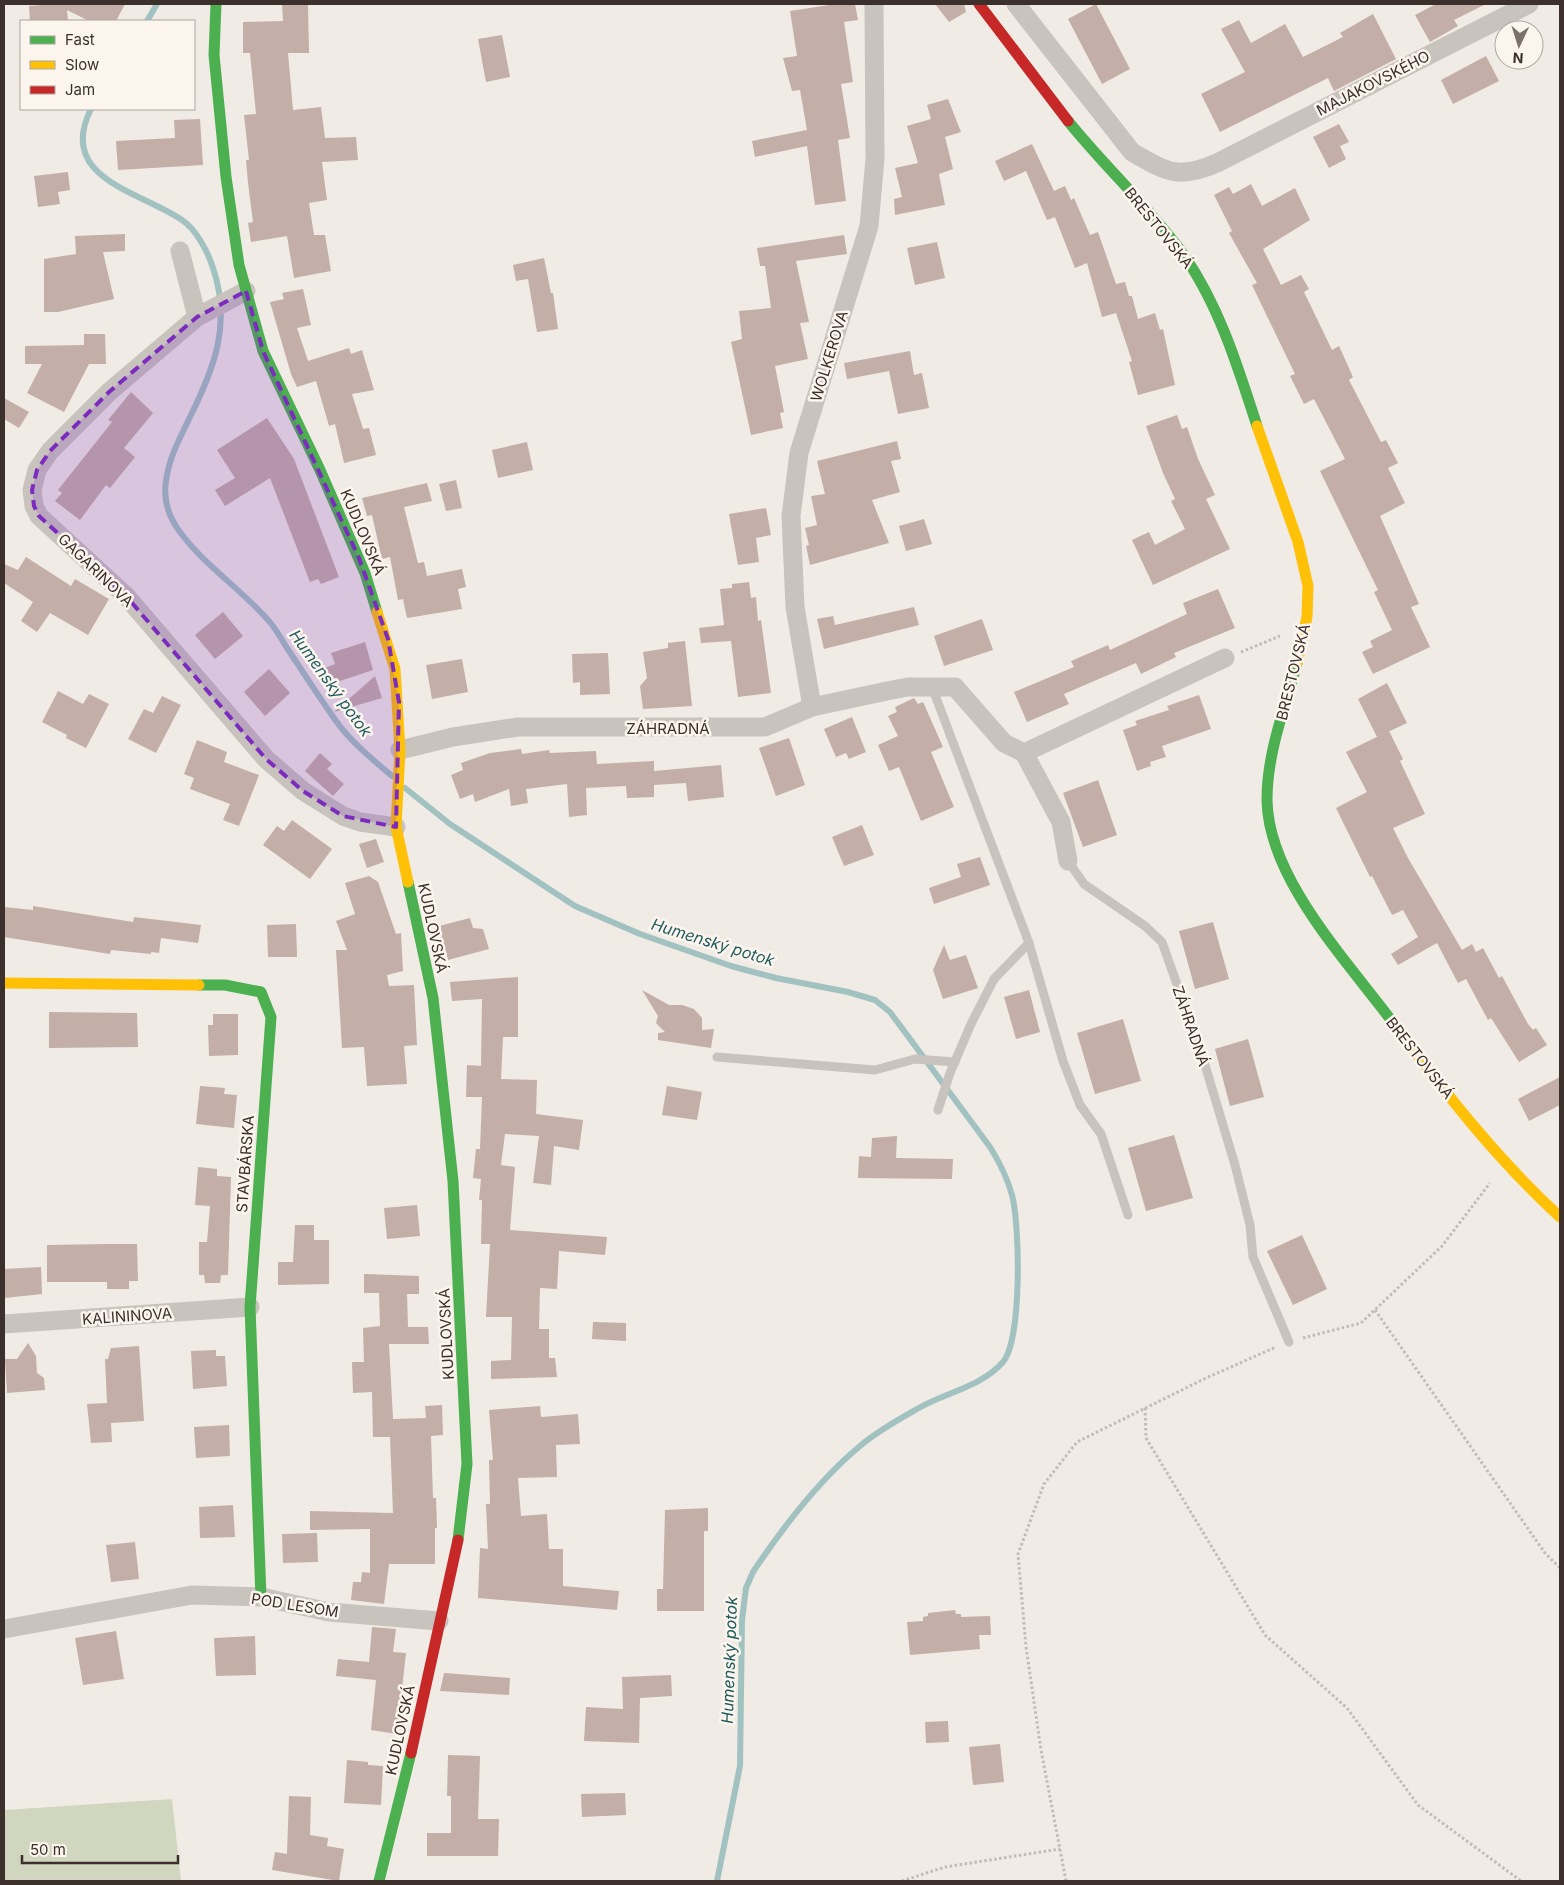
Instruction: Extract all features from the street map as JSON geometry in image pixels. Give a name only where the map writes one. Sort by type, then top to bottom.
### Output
[{"type":"street","name":"KUDLOVSKÁ","points":[[216,4],[214,55],[226,177],[239,265],[240,294],[263,351],[320,470],[365,573],[388,639],[395,669],[399,758],[396,827],[433,998],[454,1210],[468,1464],[458,1545],[439,1621],[407,1771],[379,1881]]},
{"type":"street","name":"WOLKEROVA","points":[[812,707],[795,607],[791,516],[799,453],[869,226],[875,159],[874,4]]},
{"type":"street","name":"BRESTOVSKÁ","points":[[980,4],[1088,146],[1192,268],[1214,310],[1242,380],[1300,550],[1308,583],[1306,626],[1301,655],[1273,748],[1266,798],[1274,836],[1286,870],[1309,908],[1383,1009],[1504,1164],[1560,1217]]},
{"type":"street","name":"MAJAKOVSKÉHO","points":[[1016,4],[1132,152],[1155,166],[1181,174],[1198,171],[1217,163],[1529,4]]},
{"type":"street","points":[[180,251],[202,313]]},
{"type":"street","name":"GAGARINOVA","points":[[240,294],[202,313],[109,392],[50,450],[37,470],[32,490],[34,506],[39,516],[126,596],[266,759],[303,791],[343,816],[360,822],[396,827]]},
{"type":"street","points":[[1024,753],[1224,658]]},
{"type":"street","name":"ZÁHRADNÁ","points":[[399,758],[453,737],[518,727],[721,729],[765,727],[812,707],[908,686],[955,687],[1004,743],[1024,753],[1060,822],[1068,860]]},
{"type":"street","name":"STAVBÁRSKA","points":[[4,983],[225,985],[261,992],[271,1017],[250,1307],[261,1597]]},
{"type":"street","name":"KALININOVA","points":[[4,1324],[250,1307]]},
{"type":"street","name":"POD LESOM","points":[[4,1629],[192,1595],[261,1597],[328,1612],[439,1621]]},
{"type":"lane","points":[[932,687],[1028,943],[1063,1061],[1080,1105],[1101,1134],[1128,1216]]},
{"type":"lane","name":"ZÁHRADNÁ","points":[[1068,860],[1084,884],[1145,926],[1162,942],[1202,1055],[1235,1165],[1250,1225],[1253,1257],[1289,1342]]},
{"type":"lane","points":[[939,1107],[950,1073],[971,1024],[994,979],[1028,943]]},
{"type":"lane","points":[[717,1057],[875,1070],[915,1059],[940,1059],[955,1062]]},
{"type":"path","points":[[1224,658],[1306,626]]},
{"type":"path","points":[[1066,1881],[1041,1750],[1030,1675],[1018,1554],[1044,1484],[1077,1442],[1145,1408],[1289,1342],[1361,1323],[1442,1246],[1504,1164]]},
{"type":"path","points":[[1375,1310],[1545,1553],[1560,1568]]},
{"type":"path","points":[[1145,1408],[1146,1438],[1265,1635],[1347,1708],[1418,1806],[1521,1881]]},
{"type":"path","points":[[902,1881],[945,1867],[1060,1849]]},
{"type":"highlighted area","points":[[246,291],[263,351],[359,558],[388,639],[399,702],[396,827],[343,816],[303,791],[266,759],[126,596],[39,516],[34,506],[32,490],[37,470],[50,451],[109,392],[197,317]]},
{"type":"green space","points":[[172,1799],[181,1881],[4,1881],[4,1810]]},
{"type":"building","points":[[52,4],[125,4],[117,20],[87,20],[67,10],[68,20],[30,20],[29,6]]},
{"type":"building","points":[[282,4],[308,4],[309,53],[288,53],[293,110],[321,107],[325,138],[356,137],[358,160],[322,162],[327,200],[309,203],[314,235],[325,235],[331,271],[294,278],[287,236],[251,242],[248,223],[253,222],[246,160],[249,160],[244,115],[256,114],[250,53],[243,53],[243,22],[283,21]]},
{"type":"building","points":[[836,4],[855,4],[858,20],[844,22],[853,82],[841,84],[850,138],[838,140],[846,201],[815,205],[807,146],[755,157],[752,141],[807,130],[800,90],[792,91],[783,58],[797,56],[790,11]]},
{"type":"building","points":[[935,4],[964,4],[966,12],[949,22]]},
{"type":"building","points":[[1096,4],[1130,69],[1102,84],[1068,19]]},
{"type":"building","points":[[1436,4],[1486,4],[1454,20],[1458,26],[1430,42],[1415,15]]},
{"type":"building","points":[[1373,14],[1396,59],[1334,91],[1328,78],[1220,132],[1201,94],[1245,72],[1221,29],[1239,20],[1251,43],[1285,24],[1303,57],[1343,37],[1340,33]]},
{"type":"building","points":[[502,35],[510,77],[486,82],[478,39]]},
{"type":"building","points":[[1486,56],[1499,81],[1453,104],[1441,80]]},
{"type":"building","points":[[948,99],[961,132],[945,137],[953,169],[939,174],[945,205],[895,215],[894,199],[902,197],[895,168],[918,163],[907,126],[931,119],[927,105]]},
{"type":"building","points":[[200,119],[203,165],[118,170],[116,141],[175,138],[174,120]]},
{"type":"building","points":[[1339,124],[1349,142],[1340,146],[1346,159],[1329,168],[1313,137]]},
{"type":"building","points":[[1032,144],[1054,191],[1065,186],[1071,200],[1074,198],[1090,235],[1098,232],[1116,284],[1125,282],[1129,296],[1132,296],[1138,319],[1155,313],[1160,330],[1163,329],[1175,385],[1138,395],[1129,362],[1132,361],[1116,313],[1102,317],[1087,263],[1075,268],[1055,217],[1047,220],[1026,171],[1004,181],[995,161]]},
{"type":"building","points":[[68,172],[70,190],[58,192],[60,204],[38,207],[34,176]]},
{"type":"building","points":[[1251,184],[1262,206],[1295,188],[1310,220],[1263,249],[1281,285],[1301,275],[1309,289],[1304,292],[1332,350],[1339,346],[1353,377],[1349,380],[1381,442],[1386,440],[1398,463],[1388,468],[1405,503],[1380,516],[1419,604],[1411,607],[1430,647],[1373,674],[1362,652],[1373,647],[1370,641],[1392,630],[1374,592],[1378,590],[1320,471],[1345,459],[1314,399],[1304,404],[1290,376],[1295,374],[1252,285],[1257,283],[1229,233],[1232,231],[1214,195],[1229,187],[1233,194]]},
{"type":"building","points":[[125,234],[125,251],[103,252],[114,299],[58,312],[44,312],[44,259],[76,254],[75,236]]},
{"type":"building","points":[[844,235],[847,254],[796,261],[809,322],[800,323],[808,359],[775,366],[784,412],[780,413],[783,428],[751,435],[731,342],[742,339],[739,311],[771,308],[765,266],[760,266],[757,248]]},
{"type":"building","points":[[937,242],[945,278],[915,285],[907,248]]},
{"type":"building","points":[[544,258],[551,293],[553,293],[558,329],[537,332],[528,279],[516,281],[513,265]]},
{"type":"building","points":[[303,289],[311,325],[297,328],[308,361],[349,348],[351,354],[362,350],[374,390],[352,394],[363,429],[369,428],[376,455],[344,463],[335,424],[329,426],[316,381],[297,387],[291,374],[270,302],[284,299],[282,293]]},
{"type":"building","points":[[84,334],[105,334],[106,364],[89,364],[64,412],[27,393],[42,364],[25,364],[25,346],[84,345]]},
{"type":"building","points":[[910,351],[914,375],[922,373],[929,408],[898,414],[889,371],[847,379],[844,363]]},
{"type":"building","points":[[131,392],[153,413],[124,448],[135,457],[110,488],[106,485],[80,520],[55,501],[62,493],[58,490],[112,422],[108,420]]},
{"type":"building","points":[[4,398],[29,412],[19,428],[4,419]]},
{"type":"building","points":[[1177,415],[1182,429],[1187,427],[1198,459],[1215,495],[1206,499],[1230,549],[1153,585],[1132,540],[1149,532],[1155,545],[1185,529],[1171,501],[1175,499],[1163,473],[1146,426]]},
{"type":"building","points":[[267,418],[294,459],[339,577],[321,584],[318,579],[310,582],[270,478],[225,506],[215,490],[235,478],[217,450]]},
{"type":"building","points":[[897,441],[901,459],[891,461],[900,492],[872,500],[889,543],[810,565],[806,546],[809,545],[805,528],[817,525],[811,496],[825,494],[817,461]]},
{"type":"building","points":[[527,442],[533,470],[498,478],[492,450]]},
{"type":"building","points":[[456,480],[462,508],[446,511],[439,484]]},
{"type":"building","points":[[427,483],[432,501],[404,507],[418,563],[424,562],[427,576],[462,569],[466,587],[458,589],[462,609],[407,618],[403,599],[398,600],[390,557],[382,559],[372,515],[367,516],[362,498]]},
{"type":"building","points":[[766,508],[771,535],[756,538],[759,562],[738,565],[729,514]]},
{"type":"building","points":[[924,519],[932,544],[906,551],[899,526]]},
{"type":"building","points":[[26,557],[71,586],[75,579],[109,599],[88,635],[50,613],[37,632],[21,621],[33,602],[4,583],[4,564],[18,570]]},
{"type":"building","points":[[749,582],[751,598],[756,597],[758,621],[761,620],[771,693],[738,697],[731,641],[701,643],[699,628],[724,625],[720,589],[732,588],[732,584]]},
{"type":"building","points":[[1218,589],[1235,628],[1174,653],[1176,657],[1141,674],[1136,663],[1064,694],[1069,704],[1027,722],[1014,692],[1074,667],[1071,661],[1108,645],[1110,650],[1187,614],[1183,603]]},
{"type":"building","points":[[914,607],[919,625],[824,649],[817,619],[833,616],[835,625]]},
{"type":"building","points":[[223,612],[243,636],[215,659],[195,635]]},
{"type":"building","points":[[982,619],[993,650],[944,666],[934,636]]},
{"type":"building","points":[[685,641],[692,706],[643,709],[640,686],[647,678],[643,652],[668,648],[668,643]]},
{"type":"building","points":[[365,642],[373,670],[325,686],[319,670],[335,664],[331,653]]},
{"type":"building","points":[[608,653],[610,694],[580,695],[580,682],[573,683],[572,654]]},
{"type":"building","points":[[462,659],[468,692],[432,699],[426,665]]},
{"type":"building","points":[[269,669],[290,693],[265,716],[244,692]]},
{"type":"building","points":[[375,676],[382,698],[334,712]]},
{"type":"building","points":[[1387,683],[1407,723],[1377,737],[1358,699]]},
{"type":"building","points":[[58,691],[83,704],[89,694],[109,704],[86,748],[66,738],[67,735],[42,722]]},
{"type":"building","points":[[1199,695],[1211,729],[1162,746],[1166,757],[1150,762],[1151,766],[1137,771],[1123,730],[1137,725],[1135,721],[1169,710],[1167,706]]},
{"type":"building","points":[[162,696],[181,705],[156,753],[128,739],[144,709],[153,713]]},
{"type":"building","points":[[914,698],[918,704],[923,702],[943,747],[931,752],[954,807],[921,821],[899,767],[889,771],[878,745],[898,736],[888,716],[897,712],[895,707]]},
{"type":"building","points":[[852,717],[866,752],[849,759],[846,753],[836,757],[824,729]]},
{"type":"building","points":[[1389,731],[1403,759],[1400,761],[1425,814],[1393,828],[1408,858],[1462,950],[1472,944],[1476,952],[1483,948],[1499,978],[1502,976],[1528,1024],[1533,1030],[1536,1028],[1547,1045],[1519,1062],[1491,1018],[1488,1020],[1466,979],[1458,983],[1437,943],[1398,965],[1391,954],[1418,937],[1403,910],[1392,915],[1372,876],[1370,877],[1336,808],[1367,792],[1346,752]]},
{"type":"building","points":[[789,738],[805,785],[776,796],[759,748]]},
{"type":"building","points":[[197,740],[227,752],[224,762],[259,775],[239,826],[223,820],[230,804],[190,789],[194,778],[184,774]]},
{"type":"building","points":[[521,749],[522,754],[549,750],[550,753],[596,751],[597,764],[654,761],[654,771],[721,765],[724,797],[688,801],[686,783],[654,785],[654,797],[627,798],[626,786],[586,788],[587,815],[569,817],[567,784],[526,789],[528,803],[511,806],[509,789],[475,802],[473,794],[460,799],[451,775],[463,770],[461,763],[490,753]]},
{"type":"building","points":[[320,753],[332,764],[327,769],[344,784],[333,796],[305,771]]},
{"type":"building","points":[[1098,780],[1117,835],[1083,847],[1063,793]]},
{"type":"building","points":[[292,820],[332,849],[310,879],[263,845],[277,826],[284,831]]},
{"type":"building","points":[[862,825],[874,855],[844,866],[832,837]]},
{"type":"building","points":[[376,839],[384,862],[367,868],[359,844]]},
{"type":"building","points":[[980,857],[990,885],[934,904],[929,888],[961,877],[957,864]]},
{"type":"building","points":[[369,876],[378,882],[396,934],[401,933],[403,971],[387,975],[389,986],[414,985],[417,1045],[404,1046],[407,1084],[367,1086],[364,1047],[342,1048],[336,950],[347,950],[336,921],[355,914],[345,883]]},
{"type":"building","points":[[33,906],[133,922],[134,917],[201,925],[198,943],[161,938],[159,953],[111,950],[110,954],[4,937],[4,907],[33,910]]},
{"type":"building","points":[[470,918],[473,928],[483,929],[489,949],[448,960],[439,926]]},
{"type":"building","points":[[1213,922],[1229,979],[1195,989],[1179,931]]},
{"type":"building","points":[[296,924],[297,957],[268,957],[267,925]]},
{"type":"building","points":[[944,945],[950,960],[966,955],[978,988],[943,999],[933,970]]},
{"type":"building","points":[[518,977],[518,1037],[503,1037],[501,1079],[537,1080],[536,1114],[583,1120],[579,1150],[554,1146],[551,1185],[533,1183],[539,1136],[505,1134],[501,1165],[515,1167],[510,1230],[607,1237],[605,1255],[559,1251],[557,1289],[540,1288],[539,1329],[549,1329],[549,1358],[555,1358],[557,1377],[491,1379],[491,1361],[511,1360],[512,1317],[486,1317],[490,1244],[481,1244],[482,1200],[479,1200],[481,1179],[473,1178],[476,1149],[480,1149],[482,1097],[466,1097],[467,1065],[481,1066],[482,999],[452,1001],[450,982]]},
{"type":"building","points":[[642,990],[669,1005],[682,1005],[694,1009],[702,1018],[702,1030],[714,1029],[711,1048],[658,1040],[658,1033],[665,1032],[656,1023],[658,1016]]},
{"type":"building","points":[[1029,990],[1040,1032],[1016,1039],[1004,997]]},
{"type":"building","points":[[49,1012],[137,1013],[138,1047],[49,1048]]},
{"type":"building","points":[[213,1014],[238,1014],[238,1055],[209,1056],[208,1025],[213,1025]]},
{"type":"building","points":[[1123,1019],[1141,1081],[1095,1094],[1077,1033]]},
{"type":"building","points":[[1248,1039],[1264,1097],[1230,1106],[1215,1049]]},
{"type":"building","points":[[1560,1077],[1560,1105],[1529,1121],[1518,1099]]},
{"type":"building","points":[[200,1086],[225,1088],[224,1094],[237,1095],[234,1128],[196,1124]]},
{"type":"building","points":[[667,1086],[702,1092],[697,1120],[662,1115]]},
{"type":"building","points":[[1174,1135],[1193,1198],[1146,1211],[1128,1148]]},
{"type":"building","points":[[897,1136],[896,1158],[953,1159],[952,1179],[858,1178],[859,1156],[871,1157],[872,1138]]},
{"type":"building","points":[[198,1167],[217,1169],[217,1176],[231,1177],[228,1275],[221,1275],[220,1283],[205,1283],[204,1275],[199,1275],[199,1242],[207,1242],[210,1206],[195,1205]]},
{"type":"building","points":[[417,1205],[420,1236],[387,1239],[384,1208]]},
{"type":"building","points":[[295,1225],[314,1225],[314,1240],[329,1240],[329,1284],[278,1285],[278,1262],[293,1262]]},
{"type":"building","points":[[1302,1235],[1327,1289],[1293,1305],[1267,1251]]},
{"type":"building","points":[[137,1244],[138,1281],[129,1281],[129,1289],[107,1289],[107,1282],[47,1282],[47,1245]]},
{"type":"building","points":[[41,1267],[42,1294],[4,1298],[4,1269]]},
{"type":"building","points":[[364,1274],[419,1276],[419,1294],[407,1294],[408,1327],[428,1327],[429,1344],[389,1344],[393,1419],[426,1418],[425,1406],[442,1405],[443,1435],[431,1436],[433,1498],[436,1498],[437,1528],[435,1528],[435,1564],[389,1564],[384,1604],[351,1600],[353,1582],[361,1582],[362,1572],[370,1573],[370,1529],[310,1530],[310,1511],[393,1513],[390,1437],[373,1437],[372,1392],[353,1393],[352,1362],[364,1362],[363,1328],[380,1326],[379,1293],[364,1293]]},
{"type":"building","points":[[593,1322],[626,1323],[626,1341],[592,1339]]},
{"type":"building","points":[[28,1343],[36,1356],[37,1373],[44,1378],[45,1390],[7,1393],[5,1359],[17,1359]]},
{"type":"building","points":[[139,1346],[144,1421],[111,1423],[112,1442],[91,1443],[87,1404],[107,1403],[105,1359],[108,1359],[111,1348]]},
{"type":"building","points":[[216,1350],[216,1356],[225,1356],[227,1386],[193,1389],[191,1351]]},
{"type":"building","points":[[540,1406],[541,1417],[578,1414],[580,1444],[556,1445],[557,1477],[518,1478],[521,1516],[547,1514],[549,1549],[563,1549],[563,1586],[619,1591],[617,1610],[478,1598],[480,1548],[488,1549],[486,1504],[490,1504],[489,1460],[493,1460],[489,1410]]},
{"type":"building","points":[[229,1425],[230,1456],[196,1458],[194,1427]]},
{"type":"building","points":[[233,1505],[235,1537],[200,1538],[199,1507]]},
{"type":"building","points":[[708,1508],[708,1531],[704,1531],[704,1611],[657,1611],[657,1589],[663,1589],[665,1510]]},
{"type":"building","points":[[317,1533],[318,1562],[283,1563],[282,1534]]},
{"type":"building","points":[[135,1542],[139,1579],[111,1582],[106,1545]]},
{"type":"building","points":[[955,1610],[956,1614],[961,1614],[961,1617],[990,1616],[991,1635],[979,1635],[980,1649],[910,1655],[907,1622],[923,1621],[923,1617],[928,1616],[928,1613]]},
{"type":"building","points":[[372,1627],[396,1629],[393,1652],[406,1653],[397,1734],[371,1730],[376,1680],[336,1676],[338,1659],[369,1662]]},
{"type":"building","points":[[116,1631],[124,1679],[83,1685],[75,1638]]},
{"type":"building","points":[[255,1636],[256,1675],[216,1676],[214,1638]]},
{"type":"building","points":[[444,1673],[510,1678],[509,1695],[440,1691]]},
{"type":"building","points":[[671,1675],[672,1696],[640,1698],[639,1743],[584,1741],[586,1707],[623,1709],[622,1677]]},
{"type":"building","points":[[948,1721],[949,1742],[926,1743],[925,1722]]},
{"type":"building","points":[[1000,1744],[1004,1782],[973,1785],[969,1747]]},
{"type":"building","points":[[448,1755],[480,1756],[478,1819],[499,1819],[498,1856],[427,1856],[427,1833],[451,1833],[451,1796],[447,1796]]},
{"type":"building","points":[[347,1760],[383,1766],[381,1805],[344,1803]]},
{"type":"building","points":[[625,1793],[626,1815],[582,1817],[581,1794]]},
{"type":"building","points":[[289,1796],[311,1797],[310,1835],[328,1838],[327,1846],[344,1849],[339,1881],[272,1870],[275,1852],[287,1854]]},
{"type":"waterway","name":"Humenský potok","points":[[148,20],[157,4]]},
{"type":"waterway","name":"Humenský potok","points":[[91,110],[83,132],[84,151],[93,167],[107,180],[187,224],[197,235],[208,255],[218,289],[221,308],[220,327],[213,364],[169,465],[165,495],[170,514],[176,526],[200,555],[271,623],[342,729],[362,750],[392,776]]},
{"type":"waterway","name":"Humenský potok","points":[[405,788],[450,824],[575,906],[640,934],[731,966],[776,978],[848,992],[875,1000],[890,1012],[990,1147],[1003,1170],[1012,1195],[1017,1231],[1018,1282],[1014,1331],[1009,1350],[1003,1362],[984,1378],[917,1409],[880,1431],[860,1446],[830,1474],[802,1505],[776,1538],[753,1572],[746,1588],[742,1620],[740,1766],[717,1881]]},
{"type":"traffic: fast","points":[[216,4],[214,55],[226,177],[239,265],[263,351],[320,470],[365,573],[377,612]]},
{"type":"traffic: fast","points":[[1068,121],[1156,220],[1196,274],[1226,337],[1257,426]]},
{"type":"traffic: fast","points":[[1297,663],[1273,747],[1270,765],[1267,800],[1271,830],[1281,860],[1296,890],[1314,919],[1394,1024]]},
{"type":"traffic: fast","points":[[408,882],[433,998],[453,1181],[467,1464],[458,1540]]},
{"type":"traffic: fast","points":[[199,985],[225,985],[261,992],[271,1017],[250,1307],[261,1597]]},
{"type":"traffic: fast","points":[[379,1881],[411,1753]]},
{"type":"traffic: slow","points":[[1257,426],[1298,542],[1308,586],[1307,617],[1297,663]]},
{"type":"traffic: slow","points":[[377,612],[395,669],[400,750],[396,827],[408,882]]},
{"type":"traffic: slow","points":[[4,983],[199,985]]},
{"type":"traffic: slow","points":[[1394,1024],[1472,1125],[1560,1217]]},
{"type":"traffic: jam","points":[[979,4],[1068,121]]},
{"type":"traffic: jam","points":[[411,1753],[458,1540]]}]
